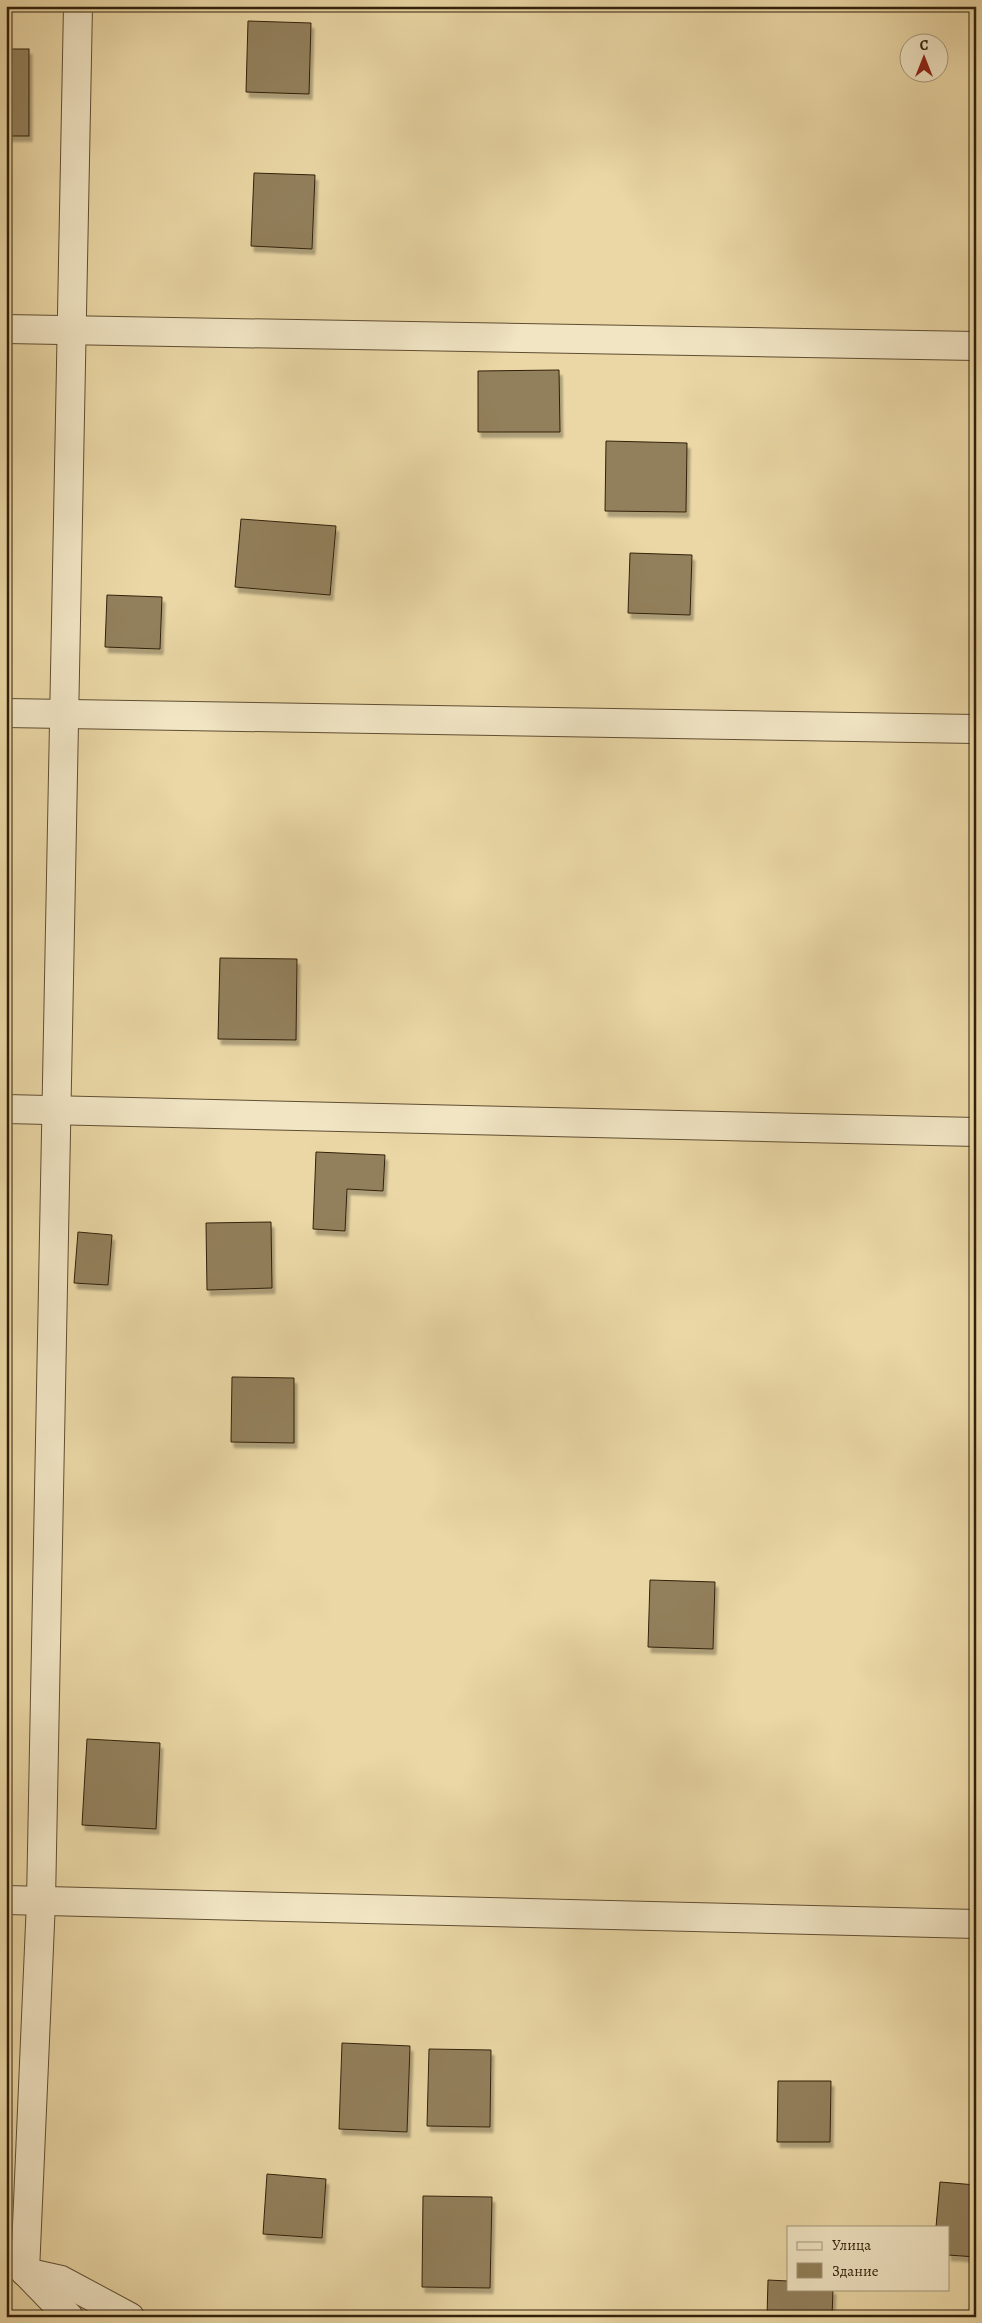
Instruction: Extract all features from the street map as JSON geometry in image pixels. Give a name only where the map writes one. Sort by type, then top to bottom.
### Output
[{"type":"street","points":[[25,2272],[41,1901],[78,6]]},
{"type":"street","points":[[6,329],[976,346]]},
{"type":"street","points":[[6,713],[976,729]]},
{"type":"street","points":[[6,1109],[976,1132]]},
{"type":"street","points":[[6,1900],[976,1924]]},
{"type":"street","points":[[6,2252],[69,2317]]},
{"type":"street","points":[[25,2272],[61,2280],[130,2317]]},
{"type":"building","points":[[248,21],[311,23],[309,94],[246,92]]},
{"type":"building","points":[[6,49],[29,49],[29,136],[6,136]]},
{"type":"building","points":[[254,173],[315,175],[312,249],[251,246]]},
{"type":"building","points":[[559,370],[560,432],[478,432],[478,371]]},
{"type":"building","points":[[606,441],[687,443],[686,512],[605,511]]},
{"type":"building","points":[[241,519],[336,526],[330,595],[235,587]]},
{"type":"building","points":[[630,553],[692,555],[690,615],[628,613]]},
{"type":"building","points":[[107,595],[162,597],[160,649],[105,647]]},
{"type":"building","points":[[220,958],[297,959],[296,1040],[218,1039]]},
{"type":"building","points":[[316,1152],[385,1155],[383,1191],[347,1189],[345,1231],[313,1229]]},
{"type":"building","points":[[271,1222],[272,1288],[207,1290],[206,1223]]},
{"type":"building","points":[[78,1232],[112,1235],[108,1285],[74,1283]]},
{"type":"building","points":[[232,1377],[294,1378],[294,1443],[231,1442]]},
{"type":"building","points":[[650,1580],[715,1582],[713,1649],[648,1647]]},
{"type":"building","points":[[87,1739],[160,1743],[156,1829],[82,1825]]},
{"type":"building","points":[[342,2043],[410,2046],[407,2132],[339,2129]]},
{"type":"building","points":[[429,2049],[491,2050],[490,2127],[427,2126]]},
{"type":"building","points":[[778,2081],[831,2081],[830,2142],[777,2142]]},
{"type":"building","points":[[267,2174],[326,2179],[322,2238],[263,2234]]},
{"type":"building","points":[[940,2182],[976,2185],[976,2257],[950,2255],[950,2226],[936,2226]]},
{"type":"building","points":[[423,2196],[492,2197],[490,2288],[422,2287]]},
{"type":"building","points":[[768,2280],[787,2281],[787,2290],[833,2290],[832,2317],[767,2317]]}]
